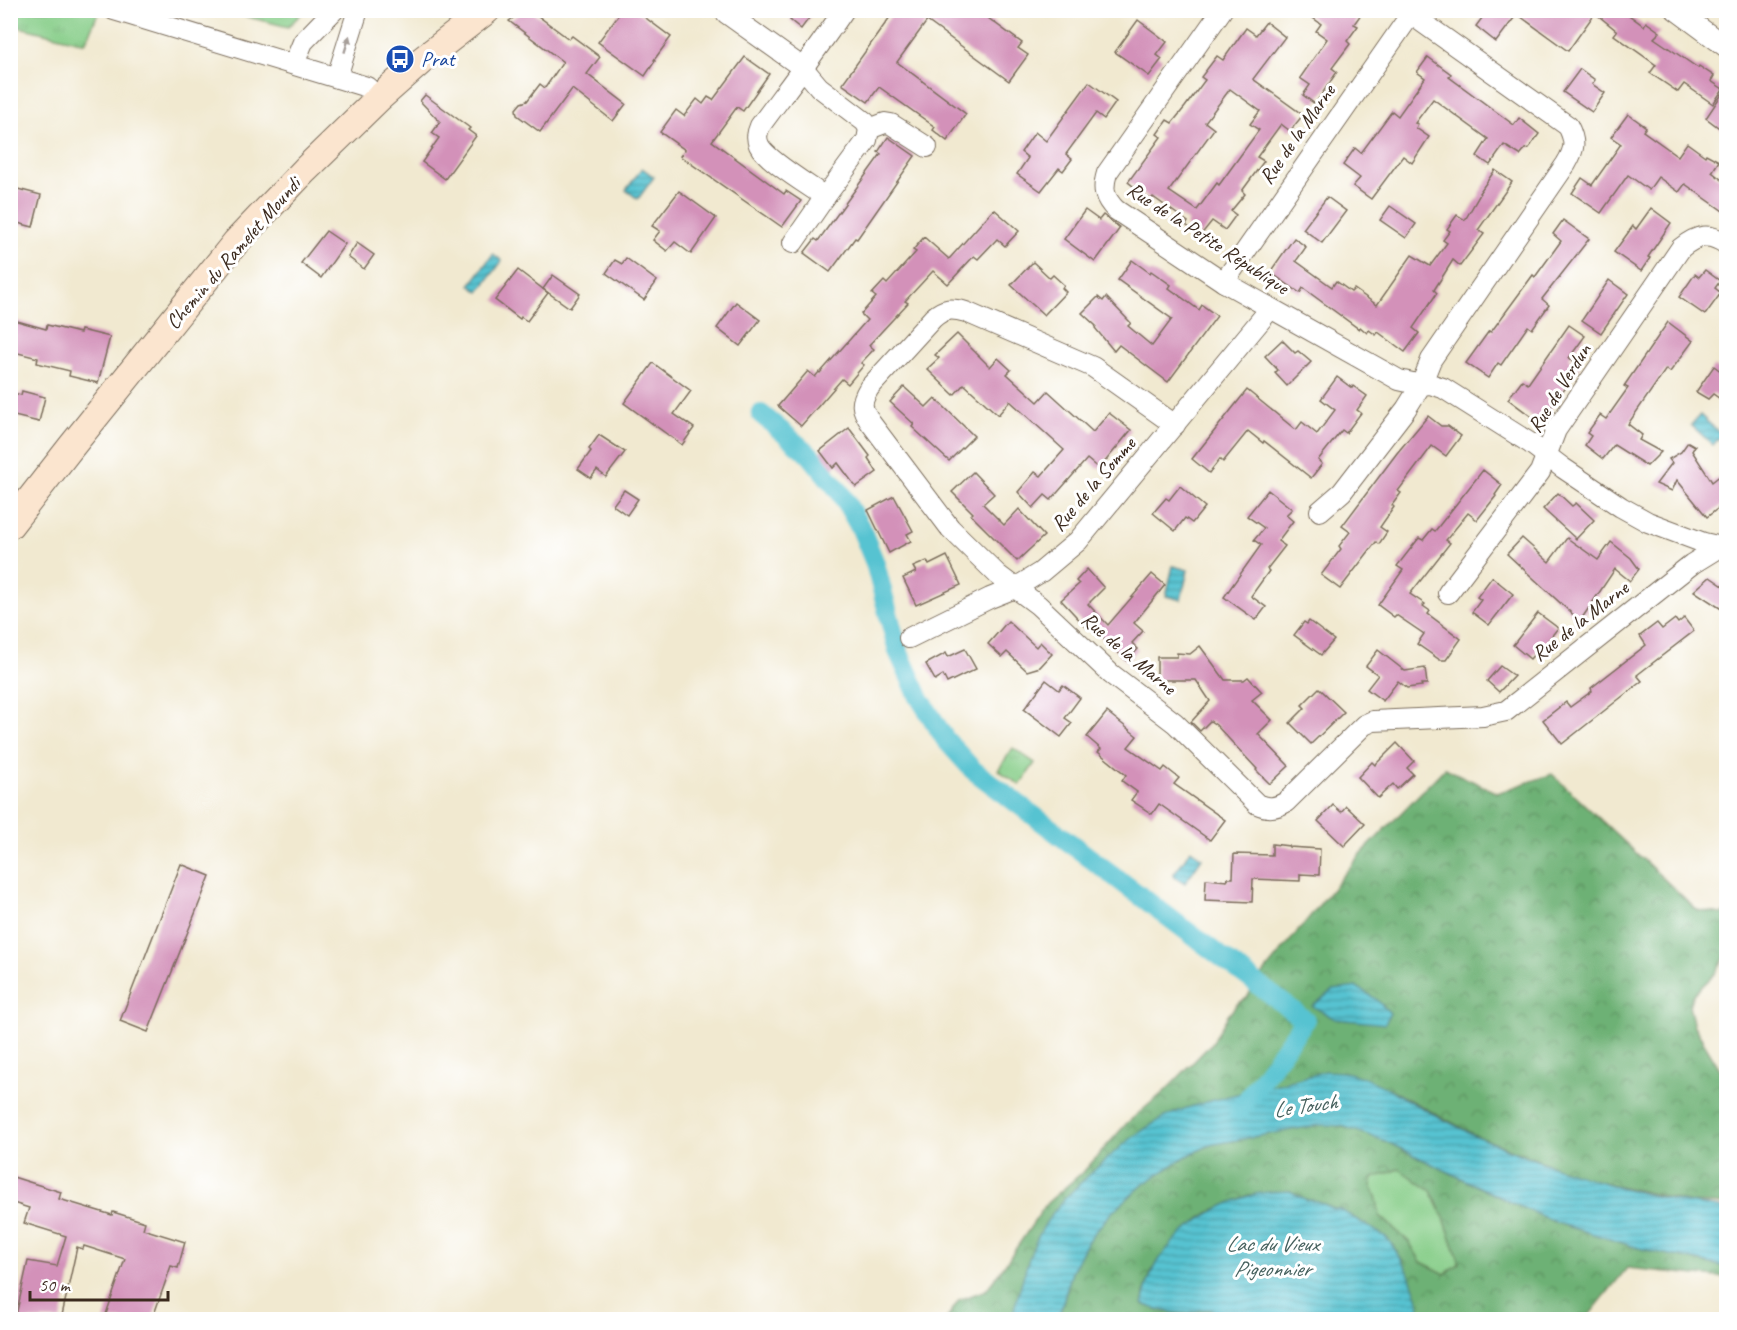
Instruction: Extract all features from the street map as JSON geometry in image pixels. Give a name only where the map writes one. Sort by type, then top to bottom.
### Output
[{"type":"main road","name":"Chemin du Ramelet Moundi","points":[[10,525],[236,242],[379,98],[421,61],[487,10]]},
{"type":"street","points":[[114,10],[337,77],[367,87],[379,98]]},
{"type":"street","points":[[294,64],[303,42],[334,10]]},
{"type":"street","points":[[337,77],[358,10]]},
{"type":"street","points":[[825,197],[769,157],[757,139],[760,126],[844,10]]},
{"type":"street","name":"Rue de la Petite République","points":[[1222,10],[1107,173],[1104,184],[1105,195],[1116,210],[1224,282],[1400,380],[1443,388],[1530,443],[1621,507],[1648,522],[1704,543],[1724,546]]},
{"type":"street","points":[[1676,10],[1726,47]]},
{"type":"street","points":[[726,13],[803,68],[819,87],[857,115],[869,129],[867,140],[793,243]]},
{"type":"street","points":[[1320,511],[1342,492],[1406,409],[1421,385],[1431,360],[1572,155],[1574,145],[1568,126],[1419,15]]},
{"type":"street","name":"Rue de la Marne","points":[[1224,282],[1419,15]]},
{"type":"street","points":[[869,129],[885,123],[891,124],[927,147]]},
{"type":"street","name":"Rue de Verdun","points":[[1448,593],[1540,472],[1556,430],[1681,248],[1700,236],[1710,236],[1726,244]]},
{"type":"street","name":"Rue de la Marne","points":[[1175,425],[1093,367],[966,312],[948,309],[939,312],[869,388],[863,398],[862,406],[870,422],[950,528],[998,575],[1038,605],[1111,674],[1175,723],[1257,804],[1263,807],[1272,808],[1286,802],[1364,725],[1374,721],[1483,716],[1506,711],[1692,564],[1724,546]]},
{"type":"street","name":"Rue de la Somme","points":[[909,638],[1015,588],[1041,572],[1078,541],[1270,309]]},
{"type":"green space","points":[[11,10],[99,11],[85,43],[11,25]]},
{"type":"green space","points":[[304,10],[288,27],[224,11]]},
{"type":"green space","points":[[1013,748],[1035,763],[1020,785],[998,770]]},
{"type":"green space","points":[[1445,768],[1497,793],[1552,774],[1697,910],[1721,914],[1726,912],[1726,955],[1716,973],[1692,996],[1689,1006],[1694,1026],[1726,1079],[1726,1205],[1691,1203],[1581,1177],[1477,1136],[1389,1089],[1319,1073],[1176,1112],[1012,1319],[946,1320],[959,1300],[986,1290],[1047,1203],[1085,1170],[1127,1123],[1165,1091],[1213,1042],[1237,1004],[1247,998],[1254,985],[1360,855]]},
{"type":"green space","points":[[1331,1124],[1362,1132],[1557,1223],[1642,1249],[1726,1267],[1726,1278],[1627,1268],[1586,1319],[1421,1319],[1403,1261],[1386,1237],[1339,1209],[1333,1209],[1318,1201],[1307,1200],[1290,1191],[1249,1195],[1212,1211],[1199,1219],[1152,1271],[1144,1293],[1143,1304],[1176,1313],[1212,1310],[1217,1319],[1058,1320],[1072,1272],[1089,1239],[1111,1213],[1145,1183],[1185,1157],[1210,1145]],"holes":[[[1399,1169],[1431,1191],[1443,1215],[1460,1263],[1445,1274],[1421,1262],[1409,1242],[1380,1216],[1376,1196],[1371,1186],[1373,1178]]]},
{"type":"green space","points":[[1400,1169],[1431,1191],[1443,1215],[1460,1263],[1445,1274],[1421,1262],[1409,1242],[1380,1216],[1376,1196],[1371,1186],[1373,1178]]},
{"type":"water","points":[[642,168],[654,177],[638,199],[626,190]]},
{"type":"water","points":[[493,254],[502,261],[479,292],[470,285]]},
{"type":"water","points":[[1700,415],[1722,435],[1713,445],[1691,425]]},
{"type":"water","points":[[1173,566],[1188,570],[1181,600],[1166,596]]},
{"type":"water","points":[[1191,850],[1202,858],[1185,883],[1173,875]]},
{"type":"water","points":[[1357,987],[1376,999],[1390,1013],[1385,1024],[1335,1019],[1312,1006],[1334,990]]},
{"type":"water","name":"Le Touch","points":[[1325,1071],[1348,1073],[1370,1080],[1470,1133],[1519,1154],[1577,1174],[1636,1191],[1726,1209],[1726,1267],[1642,1249],[1557,1223],[1385,1141],[1342,1126],[1319,1125],[1210,1145],[1185,1157],[1145,1183],[1111,1213],[1089,1239],[1072,1272],[1058,1319],[1011,1319],[1031,1253],[1045,1224],[1069,1194],[1122,1145],[1145,1128],[1170,1114],[1219,1098]]},
{"type":"water","name":"Lac du Vieux Pigeonnier","points":[[1290,1191],[1307,1200],[1318,1201],[1333,1209],[1339,1209],[1386,1237],[1407,1269],[1419,1302],[1421,1319],[1217,1319],[1212,1310],[1176,1313],[1143,1304],[1146,1287],[1157,1263],[1167,1249],[1190,1226],[1218,1209],[1253,1194]]},
{"type":"building","points":[[525,10],[530,10],[569,39],[572,36],[600,57],[587,74],[626,104],[613,121],[572,89],[540,132],[517,115],[516,109],[521,103],[527,101],[540,84],[545,88],[563,62],[509,21]]},
{"type":"building","points":[[622,10],[635,10],[671,37],[645,76],[598,42]]},
{"type":"building","points":[[797,10],[815,10],[801,29],[790,20]]},
{"type":"building","points":[[895,10],[977,10],[1022,43],[1018,48],[1028,55],[1009,81],[927,21],[897,62],[966,114],[947,141],[933,130],[935,127],[879,87],[868,102],[842,84]]},
{"type":"building","points":[[1302,10],[1364,10],[1354,24],[1358,26],[1347,41],[1350,44],[1332,68],[1337,72],[1315,104],[1303,95],[1310,85],[1300,78],[1327,39],[1316,31],[1321,24]]},
{"type":"building","points":[[1488,10],[1622,10],[1644,26],[1646,22],[1660,32],[1654,38],[1698,68],[1699,66],[1714,76],[1711,81],[1723,89],[1713,104],[1684,84],[1678,92],[1650,73],[1656,65],[1614,35],[1617,31],[1595,13],[1568,51],[1517,14],[1496,42],[1476,26]]},
{"type":"building","points":[[1138,20],[1167,42],[1157,55],[1162,59],[1149,76],[1115,52]]},
{"type":"building","points":[[1266,22],[1285,37],[1253,79],[1303,115],[1290,131],[1281,124],[1257,157],[1264,161],[1242,191],[1245,194],[1231,211],[1236,215],[1225,230],[1212,221],[1200,236],[1186,225],[1188,222],[1153,197],[1151,200],[1128,182],[1161,137],[1157,134],[1167,120],[1172,123],[1205,80],[1201,77],[1217,56],[1223,60],[1246,28],[1256,35]],"holes":[[[1230,89],[1260,111],[1250,124],[1259,130],[1219,185],[1217,183],[1197,210],[1169,191],[1214,129],[1205,122]]]},
{"type":"building","points":[[745,57],[769,74],[743,111],[737,107],[712,141],[784,194],[786,191],[801,201],[782,227],[680,156],[685,150],[660,132],[676,110],[684,116],[697,99],[703,104],[708,97],[713,100]]},
{"type":"building","points":[[1428,57],[1451,74],[1449,77],[1514,125],[1519,118],[1539,134],[1529,148],[1520,155],[1504,145],[1490,165],[1477,156],[1488,139],[1433,99],[1415,123],[1418,124],[1416,128],[1429,137],[1412,163],[1403,156],[1371,199],[1353,186],[1360,178],[1343,165],[1355,148],[1361,153],[1392,111],[1398,116],[1425,78],[1417,72]]},
{"type":"building","points":[[1580,69],[1595,80],[1592,84],[1605,93],[1592,112],[1563,92]]},
{"type":"building","points":[[1089,82],[1116,102],[1104,119],[1096,113],[1066,154],[1072,159],[1063,171],[1059,168],[1041,191],[1017,174],[1028,158],[1021,152],[1035,132],[1046,141]]},
{"type":"building","points":[[1726,88],[1726,133],[1706,118]]},
{"type":"building","points":[[425,95],[470,128],[468,130],[476,136],[445,179],[422,162],[439,138],[432,133],[440,122],[420,101]]},
{"type":"building","points":[[1628,114],[1646,127],[1643,131],[1678,156],[1687,143],[1705,156],[1706,154],[1719,161],[1712,172],[1726,183],[1726,213],[1685,184],[1679,192],[1658,177],[1649,190],[1628,175],[1601,213],[1572,193],[1582,178],[1592,185],[1621,144],[1611,137]]},
{"type":"building","points":[[888,137],[915,156],[857,239],[855,238],[830,272],[804,253],[815,239],[818,241],[881,154],[878,152]]},
{"type":"building","points":[[1495,170],[1512,182],[1478,230],[1484,234],[1460,266],[1453,260],[1434,290],[1437,293],[1413,328],[1419,333],[1405,352],[1378,332],[1376,335],[1369,330],[1367,333],[1360,327],[1359,329],[1303,288],[1300,293],[1270,272],[1294,238],[1306,247],[1296,261],[1332,287],[1336,281],[1351,292],[1354,289],[1377,305],[1412,255],[1430,266],[1447,243],[1443,240],[1450,231],[1447,229],[1457,215],[1465,220],[1479,193]]},
{"type":"building","points":[[10,187],[41,195],[33,227],[10,221]]},
{"type":"building","points":[[679,191],[716,218],[691,254],[675,242],[667,251],[653,240],[660,231],[652,226]]},
{"type":"building","points":[[1327,197],[1346,211],[1322,243],[1303,229]]},
{"type":"building","points":[[1390,206],[1416,224],[1406,238],[1380,220]]},
{"type":"building","points":[[1651,208],[1671,223],[1641,271],[1614,252],[1633,226],[1636,229]]},
{"type":"building","points":[[994,209],[1019,231],[1005,246],[997,239],[978,259],[974,256],[948,284],[933,271],[905,301],[908,303],[869,345],[874,349],[861,363],[864,365],[848,384],[842,379],[801,426],[778,406],[808,371],[815,377],[820,373],[867,320],[861,314],[876,297],[872,294],[884,281],[887,284],[916,252],[913,250],[924,237],[949,259]]},
{"type":"building","points":[[1085,210],[1099,220],[1103,215],[1120,228],[1095,262],[1064,239]]},
{"type":"building","points":[[1563,220],[1589,239],[1542,299],[1549,305],[1532,329],[1528,326],[1501,365],[1498,363],[1488,378],[1466,363],[1561,241],[1553,234]]},
{"type":"building","points":[[326,231],[345,244],[321,278],[301,263]]},
{"type":"building","points":[[357,243],[374,255],[364,269],[348,257]]},
{"type":"building","points":[[626,258],[657,281],[644,300],[606,273],[615,260],[622,264]]},
{"type":"building","points":[[1132,260],[1171,285],[1169,288],[1199,310],[1202,305],[1217,316],[1168,382],[1119,345],[1114,351],[1095,328],[1096,326],[1082,313],[1098,297],[1103,301],[1106,297],[1131,323],[1128,326],[1152,346],[1172,319],[1118,280]]},
{"type":"building","points":[[1033,262],[1050,278],[1053,275],[1064,285],[1062,288],[1066,292],[1044,315],[1011,285]]},
{"type":"building","points":[[518,270],[548,293],[527,321],[521,317],[520,319],[495,300]]},
{"type":"building","points":[[1705,270],[1720,281],[1715,288],[1721,293],[1705,315],[1679,297],[1695,274],[1699,277]]},
{"type":"building","points":[[553,275],[580,294],[570,308],[543,289]]},
{"type":"building","points":[[1609,280],[1628,294],[1601,333],[1582,320]]},
{"type":"building","points":[[736,302],[760,320],[740,346],[717,328]]},
{"type":"building","points":[[10,319],[46,329],[47,325],[110,337],[98,383],[69,376],[70,371],[37,363],[38,358],[10,351]]},
{"type":"building","points":[[1668,322],[1693,341],[1670,372],[1666,369],[1628,424],[1642,435],[1639,440],[1661,452],[1647,466],[1614,445],[1603,459],[1585,445],[1591,436],[1587,433],[1600,415],[1606,419],[1628,388],[1624,386]]},
{"type":"building","points":[[1569,325],[1585,336],[1569,358],[1580,366],[1540,423],[1508,399],[1522,380],[1528,384]]},
{"type":"building","points":[[957,334],[990,367],[998,358],[1011,370],[1007,374],[1038,402],[1048,391],[1093,432],[1109,413],[1131,430],[1099,469],[1087,459],[1051,500],[1045,495],[1033,508],[1018,492],[1035,472],[1041,476],[1064,450],[1010,401],[998,415],[964,384],[954,395],[927,369],[939,358],[935,355]]},
{"type":"building","points":[[1282,340],[1295,353],[1298,351],[1311,362],[1287,386],[1275,373],[1278,370],[1265,356]]},
{"type":"building","points":[[653,363],[691,391],[674,414],[694,428],[682,445],[624,403]]},
{"type":"building","points":[[1714,366],[1726,375],[1726,403],[1713,394],[1708,399],[1696,392]]},
{"type":"building","points":[[1337,377],[1367,396],[1357,410],[1361,413],[1346,433],[1342,430],[1318,460],[1322,464],[1311,478],[1248,431],[1223,462],[1220,459],[1209,473],[1192,459],[1247,390],[1296,430],[1302,422],[1317,434],[1335,410],[1321,399]]},
{"type":"building","points":[[904,387],[926,407],[935,398],[974,436],[949,461],[912,427],[914,424],[890,402]]},
{"type":"building","points":[[22,391],[45,397],[39,422],[10,415],[10,392],[21,395]]},
{"type":"building","points":[[1428,416],[1441,426],[1448,426],[1461,436],[1446,456],[1432,446],[1398,491],[1401,493],[1392,505],[1394,507],[1380,527],[1387,532],[1379,544],[1376,542],[1340,589],[1321,575],[1341,549],[1339,546],[1350,532],[1342,526]]},
{"type":"building","points":[[849,428],[870,456],[868,458],[877,472],[856,487],[838,463],[833,468],[820,451]]},
{"type":"building","points":[[599,435],[625,452],[606,477],[597,470],[591,478],[578,469]]},
{"type":"building","points":[[1688,442],[1695,446],[1692,451],[1712,482],[1726,471],[1726,502],[1707,517],[1677,480],[1672,491],[1656,484],[1672,463],[1669,459],[1681,452]]},
{"type":"building","points":[[1483,470],[1502,485],[1496,496],[1477,520],[1468,513],[1446,540],[1450,543],[1410,594],[1425,604],[1423,606],[1430,611],[1428,614],[1461,639],[1446,660],[1440,660],[1417,644],[1424,634],[1378,605],[1403,570],[1397,566],[1419,538],[1423,540],[1432,529],[1435,531]]},
{"type":"building","points":[[973,472],[994,494],[983,504],[1004,525],[1019,509],[1044,536],[1017,561],[971,515],[973,513],[952,492]]},
{"type":"building","points":[[1180,486],[1205,507],[1192,523],[1185,518],[1175,531],[1153,513],[1166,498],[1169,500]]},
{"type":"building","points":[[624,490],[638,499],[627,515],[613,505]]},
{"type":"building","points":[[1268,490],[1292,509],[1286,515],[1293,521],[1278,541],[1285,546],[1267,569],[1269,571],[1251,596],[1266,607],[1256,620],[1224,597],[1261,545],[1254,540],[1264,528],[1247,516]]},
{"type":"building","points":[[1558,493],[1572,506],[1576,503],[1594,520],[1576,539],[1543,509]]},
{"type":"building","points":[[894,496],[913,531],[907,534],[911,541],[889,553],[868,510]]},
{"type":"building","points":[[1522,538],[1549,562],[1567,538],[1598,560],[1611,542],[1631,558],[1639,569],[1630,581],[1615,569],[1580,621],[1507,554]]},
{"type":"building","points":[[947,556],[961,585],[916,605],[903,578],[916,572],[913,567],[927,561],[929,565]]},
{"type":"building","points":[[1087,569],[1104,588],[1088,604],[1108,625],[1152,574],[1165,585],[1134,623],[1143,631],[1132,643],[1138,649],[1127,661],[1089,625],[1087,628],[1061,600],[1079,584],[1076,581]]},
{"type":"building","points":[[1492,577],[1513,594],[1489,625],[1472,612],[1481,600],[1477,597]]},
{"type":"building","points":[[1710,577],[1726,588],[1726,612],[1694,591]]},
{"type":"building","points":[[1538,613],[1558,628],[1539,652],[1537,651],[1530,659],[1513,645]]},
{"type":"building","points":[[1684,618],[1694,631],[1637,675],[1642,681],[1562,744],[1543,720],[1566,702],[1570,707],[1592,691],[1591,688],[1646,645],[1640,636],[1657,623],[1662,629],[1675,619],[1678,623]]},
{"type":"building","points":[[1008,621],[1036,647],[1040,642],[1052,654],[1040,667],[1027,671],[1007,652],[1002,657],[988,644]]},
{"type":"building","points":[[1309,621],[1334,640],[1321,655],[1294,635],[1304,622],[1307,624]]},
{"type":"building","points":[[1200,646],[1225,680],[1244,680],[1248,677],[1262,692],[1252,700],[1272,720],[1258,734],[1289,766],[1270,784],[1216,725],[1210,721],[1200,731],[1191,722],[1210,701],[1196,680],[1157,680],[1157,657],[1177,657],[1177,653],[1190,654]]},
{"type":"building","points":[[965,649],[976,669],[947,683],[943,675],[935,680],[926,664],[946,653],[948,657]]},
{"type":"building","points":[[1378,650],[1405,671],[1425,668],[1427,684],[1407,688],[1398,681],[1383,701],[1367,689],[1378,675],[1366,666]]},
{"type":"building","points":[[1500,666],[1514,676],[1499,692],[1487,681]]},
{"type":"building","points":[[1046,680],[1059,690],[1063,685],[1080,698],[1065,718],[1072,723],[1061,737],[1024,709]]},
{"type":"building","points":[[1319,688],[1344,712],[1311,744],[1290,723],[1305,708],[1302,705]]},
{"type":"building","points":[[1107,712],[1137,736],[1128,747],[1162,771],[1165,767],[1179,778],[1174,784],[1225,820],[1210,840],[1159,804],[1152,814],[1131,800],[1137,792],[1122,781],[1126,775],[1098,752],[1101,749],[1087,737]]},
{"type":"building","points":[[1397,743],[1414,761],[1407,768],[1413,774],[1397,789],[1393,784],[1378,798],[1358,777],[1372,762],[1375,765]]},
{"type":"building","points":[[1333,805],[1341,812],[1346,806],[1365,824],[1344,846],[1318,821]]},
{"type":"building","points":[[1272,844],[1320,849],[1319,875],[1300,874],[1300,881],[1253,879],[1252,902],[1205,900],[1206,879],[1227,881],[1228,878],[1233,878],[1234,854],[1272,855]]},
{"type":"building","points":[[181,864],[210,876],[148,1032],[120,1021]]},
{"type":"building","points":[[10,1176],[61,1192],[59,1199],[145,1222],[143,1229],[185,1242],[178,1268],[171,1266],[152,1320],[104,1320],[125,1259],[84,1246],[83,1249],[77,1247],[61,1320],[15,1320],[28,1261],[57,1266],[66,1236],[24,1223],[29,1208],[10,1202]]},
{"type":"waterway","points":[[761,414],[810,455],[840,492],[861,529],[875,563],[898,651],[919,697],[945,739],[973,770],[1305,1020],[1239,1111]]},
{"type":"place","name":"Prat","points":[[400,59]]}]
